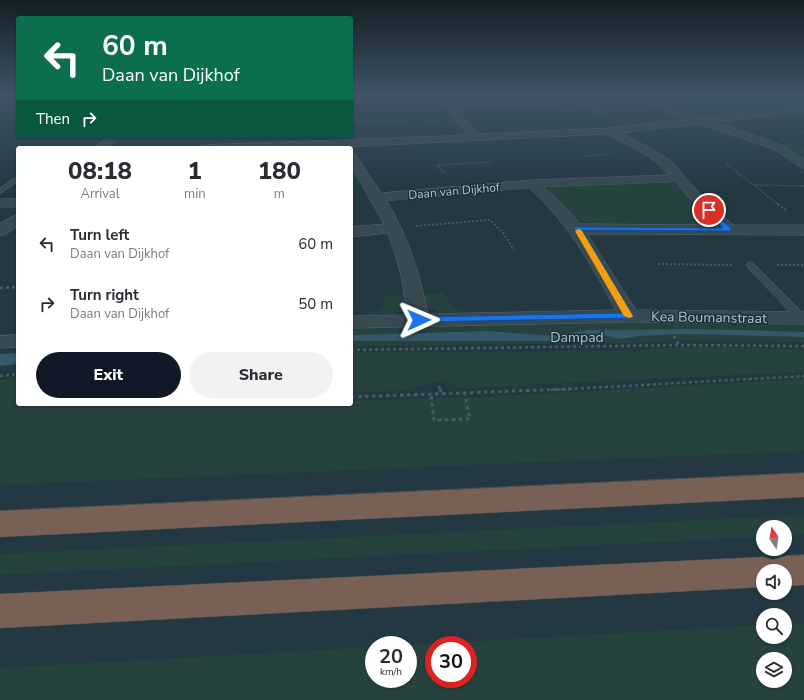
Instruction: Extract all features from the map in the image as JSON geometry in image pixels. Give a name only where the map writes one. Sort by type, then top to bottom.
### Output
[{"type":"highway","points":[[0,524],[804,485]]},
{"type":"highway","points":[[792,571],[804,570]]},
{"type":"highway","points":[[0,610],[756,572]]},
{"type":"street","points":[[467,127],[477,137]]},
{"type":"street","points":[[345,146],[477,137],[608,131],[644,127]]},
{"type":"street","points":[[719,127],[773,145],[804,165]]},
{"type":"street","points":[[608,131],[656,156],[671,168],[698,200],[729,230]]},
{"type":"street","points":[[103,146],[113,138]]},
{"type":"street","points":[[353,159],[400,240],[409,269],[419,320]]},
{"type":"street","name":"Daan van Dijkhof","points":[[376,198],[532,184],[680,178]]},
{"type":"street","points":[[532,184],[550,198],[577,228],[629,316]]},
{"type":"street","points":[[0,203],[16,203]]},
{"type":"street","points":[[0,232],[16,220]]},
{"type":"street","points":[[353,232],[393,228]]},
{"type":"street","points":[[577,228],[804,230]]},
{"type":"street","name":"Kea Boumanstraat","points":[[353,322],[629,316],[803,318]]},
{"type":"street","points":[[0,342],[16,341]]},
{"type":"lane","points":[[0,192],[16,180]]},
{"type":"lane","points":[[750,265],[803,318]]},
{"type":"path","points":[[457,190],[437,165],[492,162]]},
{"type":"path","points":[[727,164],[788,212]]},
{"type":"path","points":[[754,185],[804,186]]},
{"type":"path","points":[[393,228],[490,220],[514,250]]},
{"type":"path","points":[[0,288],[16,287]]},
{"type":"path","points":[[676,339],[679,345]]},
{"type":"path","name":"Dampad","points":[[353,350],[631,347],[679,345],[804,346]]},
{"type":"path","points":[[0,376],[16,374]]},
{"type":"path","points":[[353,397],[465,395],[804,376]]},
{"type":"path","points":[[439,386],[442,395]]},
{"type":"path","points":[[431,396],[434,420],[451,420],[470,418],[465,395]]},
{"type":"green space","points":[[789,143],[804,148],[804,160],[780,145]]},
{"type":"green space","points":[[664,182],[681,187],[714,220],[713,223],[709,225],[595,225],[577,218],[548,190],[550,187],[557,186]]},
{"type":"green space","points":[[445,293],[451,305],[462,310],[472,312],[442,312],[426,306],[424,294]]},
{"type":"green space","points":[[404,295],[406,306],[402,311],[384,316],[359,316],[374,312],[384,307],[384,296]]},
{"type":"green space","points":[[559,322],[804,323],[804,332],[587,330],[557,336],[489,331],[353,335],[353,327]]},
{"type":"green space","points":[[598,334],[621,339],[641,336],[684,334],[804,337],[804,342],[679,340],[636,343],[353,346],[353,341],[565,340]]},
{"type":"green space","points":[[681,347],[804,349],[804,372],[461,388],[444,380],[400,391],[353,392],[353,352],[632,351]]},
{"type":"green space","points":[[16,379],[16,406],[353,406],[353,401],[482,397],[804,379],[804,451],[0,485],[0,380]]},
{"type":"green space","points":[[804,515],[804,535],[792,536],[792,520],[756,520],[756,537],[0,575],[0,554]]},
{"type":"green space","points":[[804,623],[804,700],[0,700],[0,668],[365,648],[365,688],[417,688],[417,644],[425,644],[425,688],[477,688],[477,641],[756,625],[756,644],[792,644],[792,624]]},
{"type":"water","points":[[699,329],[804,332],[804,337],[684,334],[641,336],[621,339],[598,334],[565,340],[542,341],[353,341],[353,335],[489,331],[557,336],[587,330]]},
{"type":"water","points":[[16,353],[16,364],[0,366],[0,354]]},
{"type":"slow traffic","points":[[579,231],[629,316]]},
{"type":"route","points":[[419,320],[629,316],[577,228],[729,230],[709,210]]}]
